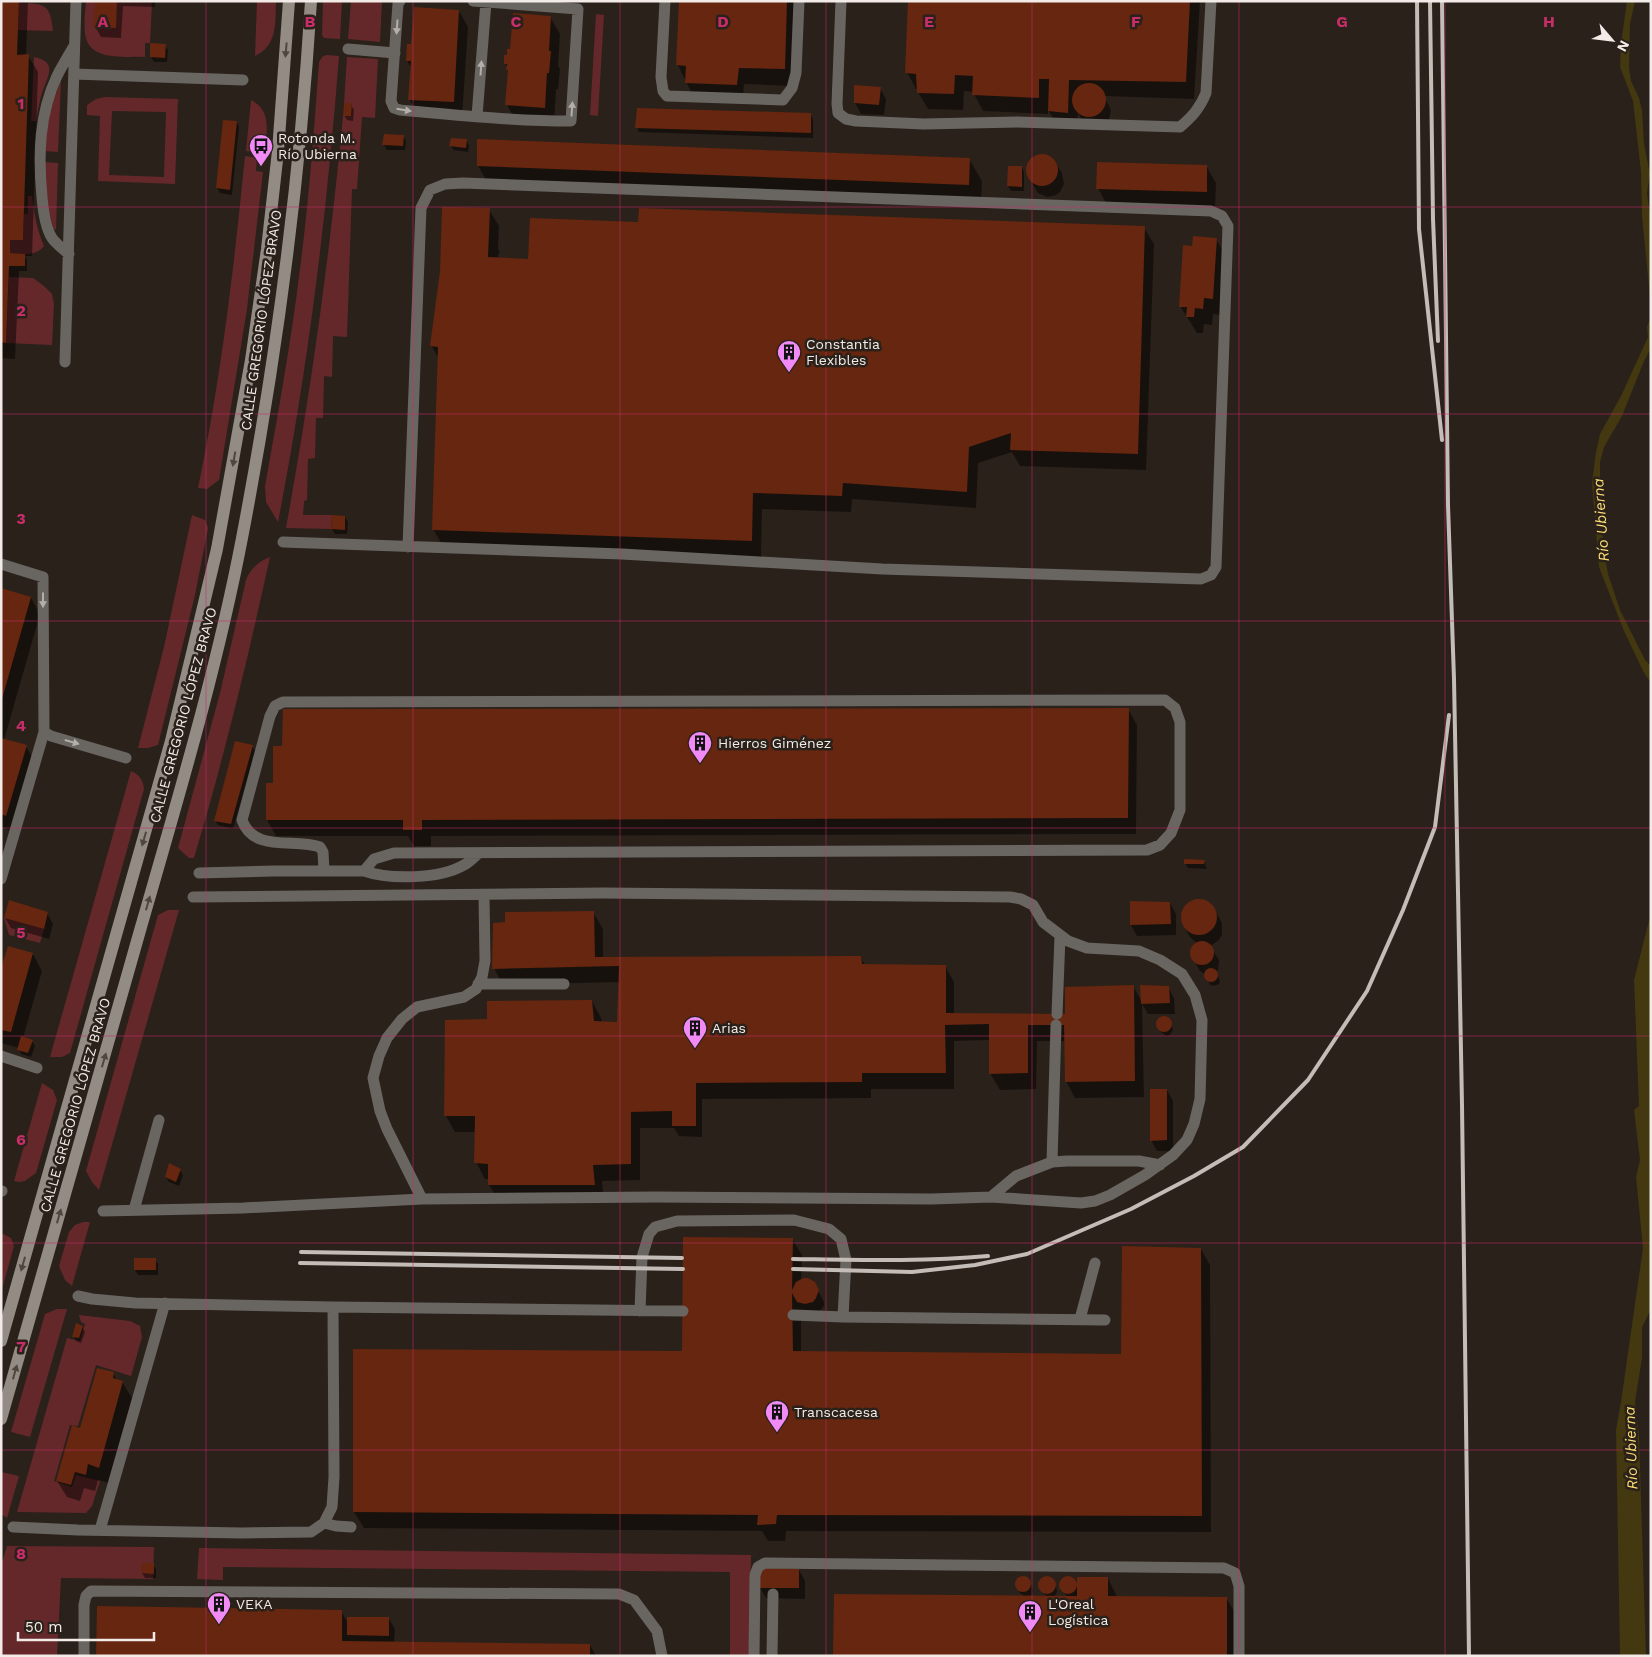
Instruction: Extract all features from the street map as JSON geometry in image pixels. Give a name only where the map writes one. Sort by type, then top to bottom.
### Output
[{"type":"main road","name":"CALLE GREGORIO LÓPEZ BRAVO","points":[[1,1341],[171,741],[217,549],[251,360],[267,250],[278,151],[289,1]]},
{"type":"main road","name":"CALLE GREGORIO LÓPEZ BRAVO","points":[[1,1419],[201,716],[232,584],[271,375],[285,274],[306,71],[311,1]]},
{"type":"lane","points":[[65,362],[76,1]]},
{"type":"lane","points":[[400,1],[398,4],[391,102],[394,108],[545,121],[572,121],[578,9],[473,1]]},
{"type":"lane","points":[[665,1],[661,77],[662,91],[667,96],[782,100],[792,88],[796,73],[799,1]]},
{"type":"lane","points":[[841,1],[837,104],[838,113],[846,119],[924,124],[1018,122],[1180,127],[1193,116],[1202,104],[1206,93],[1211,1]]},
{"type":"lane","points":[[477,116],[486,2]]},
{"type":"lane","points":[[68,254],[52,238],[48,230],[42,200],[39,157],[42,124],[50,93],[75,44]]},
{"type":"lane","points":[[348,49],[395,53]]},
{"type":"lane","points":[[74,74],[244,80]]},
{"type":"lane","points":[[284,542],[408,547],[622,554],[892,569],[1201,579],[1211,576],[1216,567],[1228,226],[1222,216],[1211,211],[463,183],[445,184],[430,190],[421,208],[408,547]]},
{"type":"lane","points":[[1,564],[43,577],[44,732],[1,879]]},
{"type":"lane","points":[[324,871],[323,852],[320,847],[310,843],[267,842],[258,839],[245,828],[242,820],[270,716],[275,706],[283,702],[1165,700],[1175,708],[1180,722],[1180,810],[1171,833],[1160,845],[1147,850],[394,853],[374,859],[364,872]]},
{"type":"lane","points":[[44,732],[51,736],[126,758]]},
{"type":"lane","points":[[200,873],[324,871],[364,872],[378,876],[433,876],[452,871],[466,864],[479,852]]},
{"type":"lane","points":[[102,1210],[242,1208],[422,1199],[655,1197],[932,1199],[991,1197],[1074,1203],[1095,1201],[1110,1195],[1173,1155],[1187,1140],[1194,1124],[1200,1099],[1202,1020],[1195,995],[1182,974],[1160,960],[1139,951],[1086,948],[1068,941],[1043,922],[1033,905],[1021,899],[1010,897],[603,893],[193,897]]},
{"type":"lane","points":[[422,1199],[387,1129],[380,1111],[373,1078],[388,1038],[402,1019],[417,1007],[464,997],[476,989],[482,977],[485,962],[484,895]]},
{"type":"lane","points":[[1052,1162],[1060,936]]},
{"type":"lane","points":[[478,984],[564,984]]},
{"type":"lane","points":[[1,1056],[37,1068]]},
{"type":"lane","points":[[134,1210],[159,1120]]},
{"type":"lane","points":[[991,1197],[1016,1176],[1052,1162],[1139,1160],[1160,1165]]},
{"type":"lane","points":[[640,1311],[642,1257],[649,1234],[655,1227],[677,1221],[794,1220],[817,1224],[830,1229],[841,1239],[846,1260],[843,1317]]},
{"type":"lane","points":[[1080,1320],[1095,1263]]},
{"type":"lane","points":[[78,1296],[126,1302],[165,1303],[683,1311]]},
{"type":"lane","points":[[100,1530],[165,1303]]},
{"type":"lane","points":[[12,1527],[242,1533],[311,1532],[324,1523],[332,1507],[334,1478],[333,1307]]},
{"type":"lane","points":[[792,1315],[1105,1320]]},
{"type":"lane","points":[[324,1523],[351,1528]]},
{"type":"lane","points":[[754,1656],[755,1575],[758,1567],[765,1563],[1224,1568],[1235,1573],[1239,1586],[1239,1656]]},
{"type":"lane","points":[[84,1656],[84,1604],[86,1596],[91,1591],[101,1591],[619,1594],[634,1600],[658,1631],[662,1656]]},
{"type":"lane","points":[[772,1656],[773,1594]]},
{"type":"shaded area","points":[[86,1],[152,1],[150,43],[145,43],[145,57],[118,57],[100,53],[93,49],[85,33]]},
{"type":"shaded area","points":[[257,1],[276,1],[276,17],[274,33],[268,46],[255,56]]},
{"type":"shaded area","points":[[323,1],[342,1],[340,39],[324,38],[322,35]]},
{"type":"shaded area","points":[[351,1],[382,1],[380,42],[348,39]]},
{"type":"shaded area","points":[[19,3],[45,7],[50,15],[53,31],[18,30]]},
{"type":"shaded area","points":[[596,14],[604,15],[598,116],[590,115]]},
{"type":"shaded area","points":[[323,56],[339,56],[329,173],[307,348],[278,522],[266,502],[265,486],[300,269],[309,191],[319,62]]},
{"type":"shaded area","points":[[34,57],[46,62],[49,66],[49,71],[36,121],[31,121]]},
{"type":"shaded area","points":[[347,57],[378,59],[375,118],[362,117],[357,189],[352,189],[347,337],[333,336],[332,377],[324,376],[323,418],[316,418],[315,458],[308,459],[307,500],[304,501],[303,515],[332,515],[331,529],[286,528],[319,322],[343,116],[351,116],[352,104],[344,103]]},
{"type":"shaded area","points":[[61,81],[58,152],[44,151],[50,109]]},
{"type":"shaded area","points":[[105,97],[178,99],[175,184],[98,181],[100,116],[87,115],[87,105],[96,99]],"holes":[[[112,111],[166,112],[164,177],[109,175]]]},
{"type":"shaded area","points":[[251,100],[263,110],[267,124],[265,154],[246,151]]},
{"type":"shaded area","points":[[245,156],[257,158],[256,171],[263,172],[247,309],[219,480],[207,489],[198,488],[214,406],[226,323]]},
{"type":"shaded area","points":[[44,162],[58,163],[56,229],[54,230],[48,210]]},
{"type":"shaded area","points":[[28,196],[32,196],[39,234],[44,246],[33,253],[10,253],[10,240],[23,240],[24,214],[28,214]]},
{"type":"shaded area","points":[[9,277],[33,278],[52,294],[54,304],[52,345],[6,343]]},
{"type":"shaded area","points":[[192,515],[205,520],[208,528],[195,595],[158,745],[138,748],[164,647]]},
{"type":"shaded area","points":[[270,557],[215,783],[194,858],[189,858],[178,848],[220,693],[246,580],[255,566]]},
{"type":"shaded area","points":[[131,771],[140,778],[144,789],[70,1053],[62,1057],[50,1057]]},
{"type":"shaded area","points":[[168,910],[179,910],[99,1190],[86,1171],[158,915]]},
{"type":"shaded area","points":[[4,918],[44,929],[40,943],[9,935]]},
{"type":"shaded area","points":[[42,1083],[53,1090],[57,1100],[36,1173],[25,1181],[14,1181]]},
{"type":"shaded area","points":[[90,1222],[72,1286],[65,1280],[59,1266],[69,1232],[75,1225]]},
{"type":"shaded area","points":[[1,1233],[11,1238],[14,1246],[1,1293]]},
{"type":"shaded area","points":[[57,1309],[67,1309],[30,1437],[11,1432],[45,1314]]},
{"type":"shaded area","points":[[79,1315],[130,1321],[140,1326],[142,1337],[131,1376],[96,1365],[78,1426],[70,1425],[54,1481],[72,1487],[76,1475],[100,1481],[92,1506],[86,1513],[17,1512],[67,1338],[80,1341],[85,1324],[81,1322]]},
{"type":"shaded area","points":[[1,1472],[19,1476],[7,1518],[1,1514]]},
{"type":"shaded area","points":[[7,1546],[154,1547],[153,1579],[61,1578],[57,1656],[1,1656],[1,1566]]},
{"type":"shaded area","points":[[199,1548],[751,1555],[749,1656],[730,1656],[730,1572],[223,1567],[223,1580],[197,1579]]},
{"type":"water","points":[[1627,1],[1635,1],[1630,24],[1629,68],[1631,81],[1642,110],[1644,144],[1650,174],[1647,193],[1651,222],[1651,306],[1642,216],[1641,172],[1633,101],[1620,67]]},
{"type":"water","name":"Río Ubierna","points":[[1651,316],[1651,348],[1622,416],[1604,447],[1600,462],[1600,488],[1603,543],[1608,574],[1620,610],[1645,660],[1651,666],[1651,683],[1643,671],[1624,631],[1599,567],[1592,483],[1600,434],[1621,396],[1648,337],[1647,327]]},
{"type":"water","name":"Río Ubierna","points":[[1651,913],[1651,1309],[1642,1327],[1642,1358],[1635,1402],[1639,1435],[1646,1656],[1620,1656],[1616,1430],[1643,1248],[1636,1177],[1640,1160],[1634,1110],[1639,1106],[1634,980]]},
{"type":"building","points":[[1,1],[19,1],[17,55],[29,54],[23,240],[10,240],[10,253],[25,254],[25,266],[9,266],[6,343],[1,342]]},
{"type":"building","points":[[95,1],[117,1],[116,28],[93,27]]},
{"type":"building","points":[[679,1],[787,1],[785,69],[739,68],[737,85],[685,83],[686,66],[676,65]]},
{"type":"building","points":[[908,1],[1190,1],[1186,82],[1069,80],[1068,113],[1048,111],[1049,79],[1039,79],[1039,98],[972,95],[973,76],[955,75],[954,94],[917,93],[916,74],[905,73]]},
{"type":"building","points":[[414,7],[459,10],[454,102],[408,100],[411,61],[406,61],[407,44],[411,44]]},
{"type":"building","points":[[513,13],[551,16],[549,51],[551,51],[549,73],[547,73],[545,108],[505,105],[508,70],[506,70],[507,64],[504,64],[504,55],[507,55],[507,49],[510,49]]},
{"type":"building","points":[[150,43],[166,44],[165,58],[150,57]]},
{"type":"building","points":[[1089,83],[1096,84],[1101,88],[1105,93],[1105,107],[1101,112],[1096,116],[1089,117],[1082,116],[1077,112],[1073,107],[1072,100],[1073,93],[1077,88],[1082,84]]},
{"type":"building","points":[[854,85],[881,87],[879,105],[854,103]]},
{"type":"building","points":[[344,103],[352,103],[351,116],[343,116]]},
{"type":"building","points":[[637,108],[811,113],[811,133],[635,128]]},
{"type":"building","points":[[223,120],[237,121],[230,190],[216,188]]},
{"type":"building","points":[[384,134],[404,135],[403,146],[382,145]]},
{"type":"building","points":[[451,138],[467,139],[466,148],[449,146]]},
{"type":"building","points":[[477,139],[970,158],[969,185],[477,166]]},
{"type":"building","points":[[1042,154],[1054,158],[1058,170],[1054,182],[1042,186],[1030,182],[1026,170],[1030,158]]},
{"type":"building","points":[[1097,162],[1207,165],[1207,192],[1096,189]]},
{"type":"building","points":[[1008,166],[1022,166],[1022,187],[1007,186]]},
{"type":"building","name":"Constantia Flexibles","points":[[442,207],[490,208],[488,257],[528,259],[530,218],[638,222],[639,208],[1145,226],[1138,454],[1010,450],[1011,433],[969,447],[967,492],[843,483],[842,496],[753,493],[752,541],[432,530],[438,347],[430,346],[440,271]]},
{"type":"building","points":[[1193,236],[1217,238],[1213,299],[1204,298],[1203,309],[1195,308],[1194,317],[1186,317],[1187,307],[1179,307],[1183,245],[1192,246]]},
{"type":"building","points":[[332,515],[345,516],[345,530],[331,529]]},
{"type":"building","points":[[1,588],[31,597],[2,699],[1,699]]},
{"type":"building","name":"Hierros Giménez","points":[[1129,708],[1128,818],[422,820],[422,830],[403,830],[403,820],[266,820],[266,783],[273,783],[273,746],[282,746],[283,709]]},
{"type":"building","points":[[1,738],[27,745],[6,816],[1,814]]},
{"type":"building","points":[[235,741],[253,745],[231,824],[214,821]]},
{"type":"building","points":[[1184,859],[1205,860],[1204,864],[1184,864]]},
{"type":"building","points":[[1199,899],[1206,900],[1212,904],[1216,910],[1216,924],[1212,930],[1206,934],[1199,935],[1192,934],[1186,930],[1182,924],[1181,917],[1182,910],[1186,904],[1192,900]]},
{"type":"building","points":[[9,900],[48,912],[44,929],[4,918]]},
{"type":"building","points":[[1130,901],[1170,902],[1171,924],[1130,925]]},
{"type":"building","name":"Arias","points":[[594,911],[595,957],[861,956],[862,964],[946,965],[946,1013],[1065,1014],[1065,987],[1134,985],[1135,1081],[1065,1082],[1064,1025],[1028,1025],[1028,1073],[989,1074],[989,1024],[945,1025],[946,1073],[862,1073],[862,1082],[696,1083],[696,1126],[672,1126],[672,1111],[631,1112],[631,1164],[593,1165],[595,1185],[488,1185],[488,1164],[474,1163],[475,1116],[444,1116],[445,1020],[487,1019],[487,1001],[592,1000],[594,1021],[617,1022],[619,966],[492,969],[493,923],[505,922],[505,912]]},
{"type":"building","points":[[1202,941],[1207,942],[1213,948],[1213,958],[1207,964],[1202,965],[1197,964],[1191,958],[1190,953],[1191,948],[1197,942]]},
{"type":"building","points":[[8,946],[33,953],[11,1032],[1,1030],[1,968]]},
{"type":"building","points":[[1208,968],[1214,968],[1218,975],[1214,982],[1208,982],[1204,978],[1204,972]]},
{"type":"building","points":[[1140,985],[1169,986],[1170,1003],[1141,1004]]},
{"type":"building","points":[[1164,1016],[1172,1024],[1164,1032],[1156,1024]]},
{"type":"building","points":[[21,1036],[33,1040],[28,1053],[17,1050]]},
{"type":"building","points":[[1150,1089],[1167,1089],[1167,1140],[1150,1141]]},
{"type":"building","points":[[169,1163],[181,1169],[176,1182],[165,1177]]},
{"type":"building","name":"Transcacesa","points":[[683,1237],[793,1238],[792,1290],[796,1282],[803,1278],[808,1278],[815,1282],[819,1290],[813,1302],[805,1304],[797,1302],[792,1293],[793,1351],[1121,1354],[1122,1246],[1201,1248],[1202,1516],[777,1515],[776,1524],[757,1525],[758,1515],[353,1512],[353,1349],[682,1351]]},
{"type":"building","points":[[134,1258],[156,1258],[156,1270],[134,1270]]},
{"type":"building","points":[[76,1323],[83,1326],[79,1338],[72,1337]]},
{"type":"building","points":[[97,1368],[114,1372],[113,1378],[123,1381],[99,1468],[88,1464],[86,1475],[75,1472],[71,1485],[56,1481],[72,1425],[80,1428]]},
{"type":"building","points":[[141,1563],[154,1563],[154,1574],[141,1573]]},
{"type":"building","points":[[765,1568],[799,1569],[799,1588],[758,1588],[759,1574]]},
{"type":"building","points":[[1020,1576],[1026,1576],[1031,1581],[1029,1590],[1020,1592],[1015,1587],[1015,1581]]},
{"type":"building","points":[[1047,1576],[1053,1579],[1056,1585],[1053,1591],[1047,1594],[1041,1591],[1038,1585],[1041,1579]]},
{"type":"building","points":[[1068,1576],[1074,1579],[1077,1585],[1074,1591],[1068,1594],[1062,1591],[1059,1585],[1062,1579]]},
{"type":"building","name":"L'Oreal Logística","points":[[1077,1577],[1108,1577],[1108,1596],[1227,1597],[1227,1656],[833,1656],[834,1594],[1077,1596]]},
{"type":"building","name":"VEKA","points":[[97,1606],[342,1610],[342,1641],[590,1644],[590,1656],[96,1656]]},
{"type":"building","points":[[347,1617],[389,1617],[389,1636],[347,1635]]},
{"type":"railway","points":[[1417,1],[1419,229],[1442,440]]},
{"type":"railway","points":[[1430,1],[1433,219],[1438,341]]},
{"type":"railway","points":[[1442,1],[1448,505],[1454,679],[1462,1105],[1469,1656]]},
{"type":"railway","points":[[793,1269],[912,1272],[975,1265],[1027,1254],[1131,1209],[1194,1176],[1243,1147],[1308,1080],[1367,991],[1403,910],[1435,827],[1449,715]]},
{"type":"railway","points":[[301,1252],[682,1258]]},
{"type":"railway","points":[[793,1259],[915,1260],[988,1256]]},
{"type":"railway","points":[[300,1263],[683,1269]]},
{"type":"place","name":"Rotonda M. Río Ubierna","points":[[261,167]]},
{"type":"place","name":"Constantia Flexibles","points":[[789,373]]},
{"type":"place","name":"Hierros Giménez","points":[[700,764]]},
{"type":"place","name":"Arias","points":[[695,1049]]},
{"type":"place","name":"Transcacesa","points":[[777,1433]]},
{"type":"place","name":"VEKA","points":[[219,1625]]},
{"type":"place","name":"L'Oreal Logística","points":[[1030,1633]]}]
